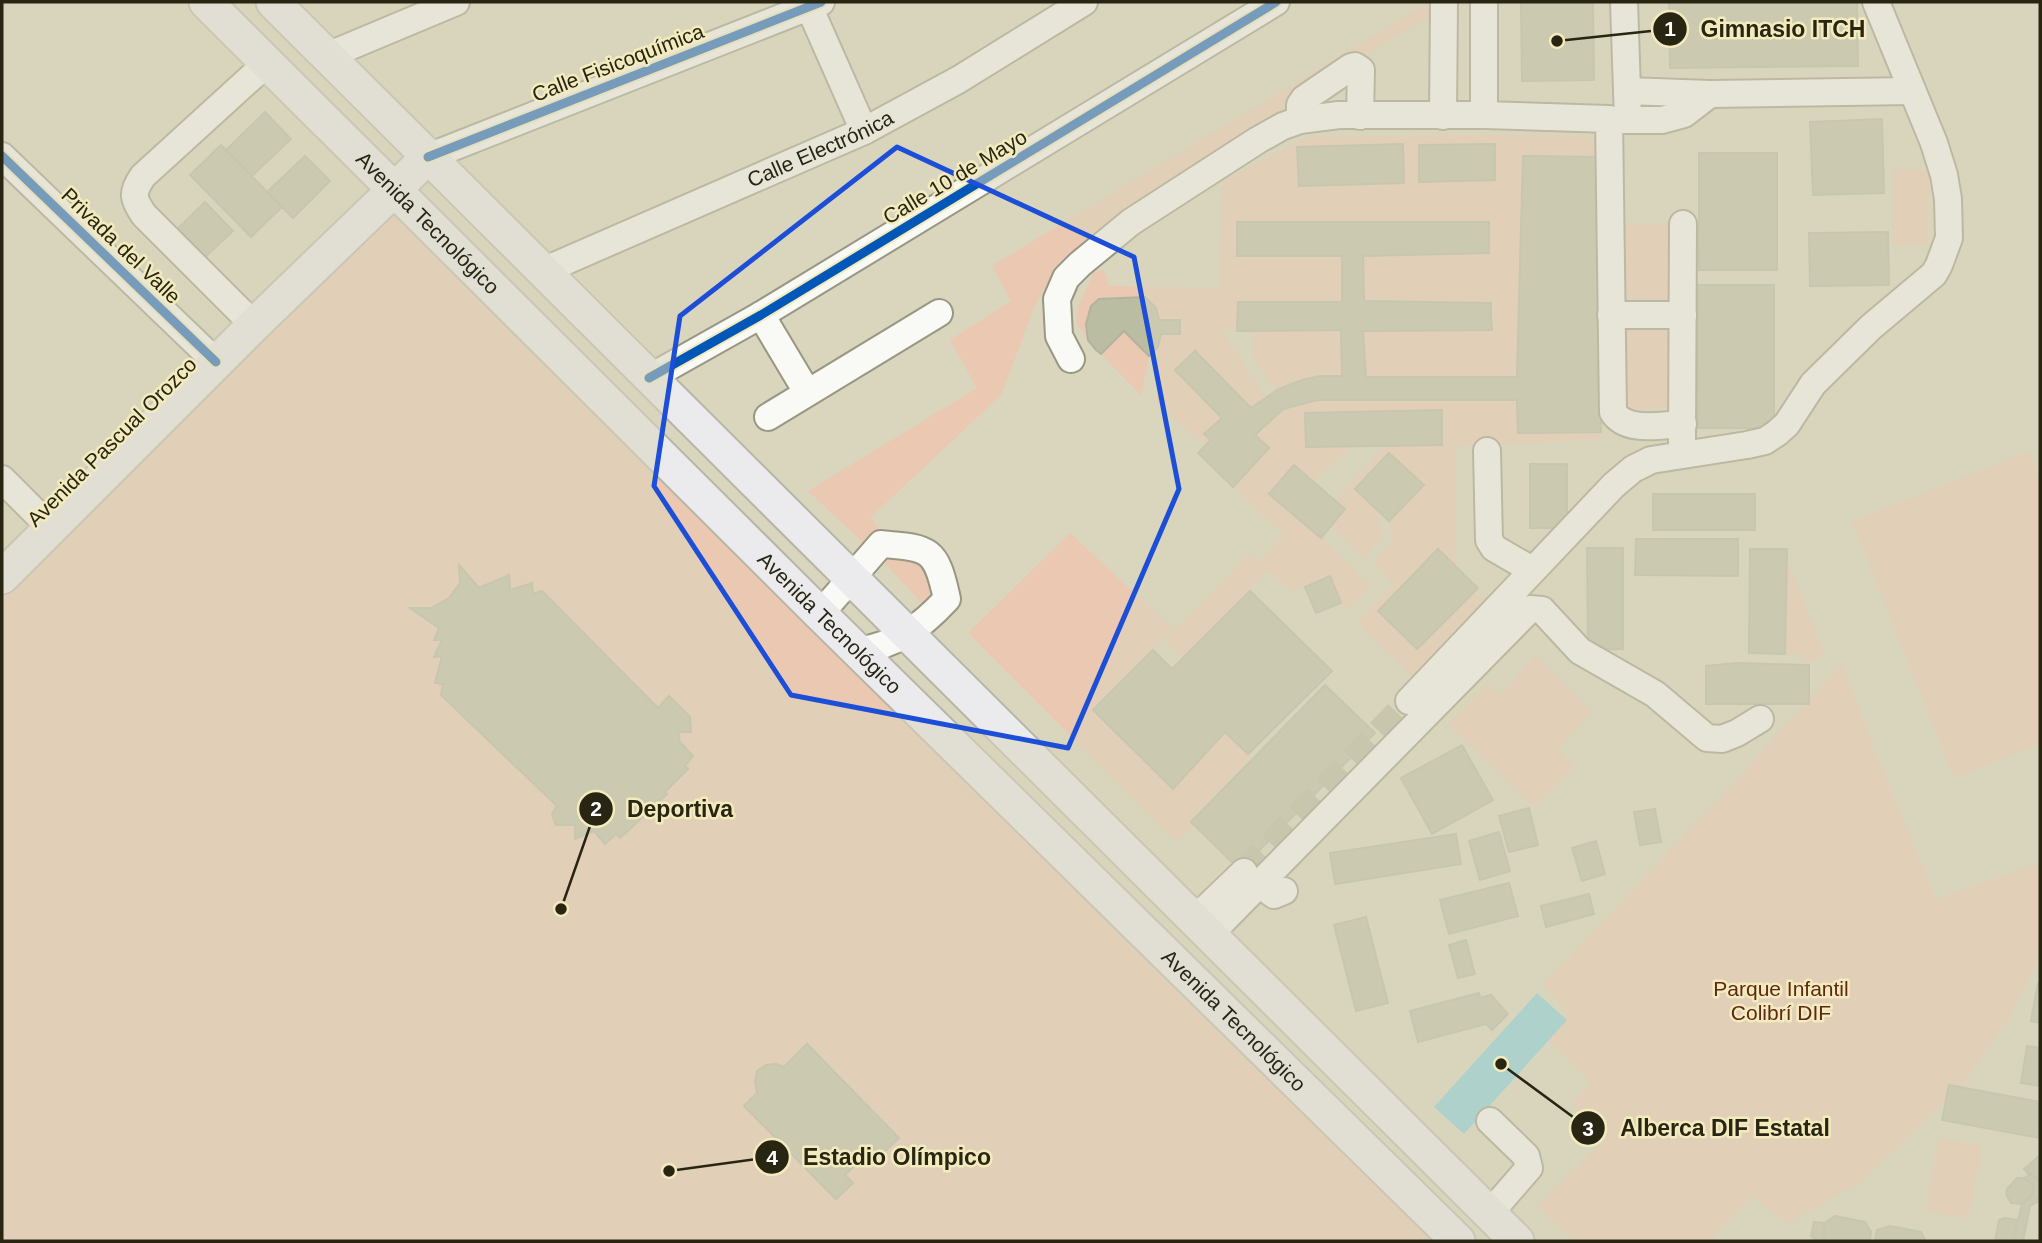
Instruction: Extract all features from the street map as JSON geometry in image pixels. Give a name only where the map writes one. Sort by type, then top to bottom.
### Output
[{"type":"main road","name":"Avenida Tecnológico","points":[[206,2],[857,651],[1458,1241]]},
{"type":"main road","name":"Avenida Tecnológico","points":[[273,2],[1517,1241]]},
{"type":"main road","name":"Avenida Pascual Orozco","points":[[2,577],[216,362],[428,156]]},
{"type":"street","points":[[327,56],[456,2]]},
{"type":"street","name":"Calle Electrónica","points":[[543,271],[864,131],[958,80],[1084,2]]},
{"type":"street","name":"Calle 10 de Mayo","points":[[649,378],[761,315],[1276,2]]},
{"type":"street","points":[[1443,116],[1444,2]]},
{"type":"street","points":[[1484,2],[1484,115]]},
{"type":"street","points":[[1624,2],[1627,91],[1619,120],[1611,315],[1613,412],[1618,419],[1629,425],[1683,424]]},
{"type":"street","points":[[1409,701],[1614,485],[1633,469],[1651,460],[1765,441],[1787,424],[1813,384],[1871,327],[1934,274],[1949,238],[1946,187],[1934,143],[1876,2]]},
{"type":"street","points":[[812,3],[864,131]]},
{"type":"street","name":"Calle Fisicoquímica","points":[[428,156],[812,3]]},
{"type":"street","points":[[254,325],[144,215],[135,196],[135,187],[157,162],[267,63]]},
{"type":"street","points":[[1300,120],[1300,104],[1304,99],[1355,66],[1361,70],[1360,116]]},
{"type":"street","points":[[1627,91],[1710,94],[1912,90]]},
{"type":"street","points":[[1071,359],[1059,336],[1057,309],[1060,288],[1074,269],[1131,222],[1283,126],[1318,116],[1484,115],[1662,120],[1684,114],[1710,94]]},
{"type":"street","name":"Privada del Valle","points":[[2,156],[216,362]]},
{"type":"street","points":[[1681,454],[1683,224]]},
{"type":"street","points":[[768,417],[939,313]]},
{"type":"street","points":[[761,315],[807,392]]},
{"type":"street","points":[[1611,315],[1683,315]]},
{"type":"street","points":[[1488,452],[1489,540],[1494,548],[1532,570]]},
{"type":"street","points":[[2,480],[51,528]]},
{"type":"street","points":[[820,614],[881,544],[916,547],[933,557],[939,567],[947,599],[934,614],[891,643],[857,651]]},
{"type":"street","points":[[1201,928],[1530,609],[1542,610],[1580,651],[1655,694],[1707,738],[1722,739],[1760,719]]},
{"type":"street","points":[[1251,878],[1274,895],[1284,891]]},
{"type":"street","points":[[1489,1214],[1529,1168],[1526,1156],[1490,1121]]},
{"type":"highlighted area","points":[[897,147],[1134,257],[1179,489],[1068,748],[791,695],[654,486],[680,316]]},
{"type":"green space","points":[[1427,3],[1434,14],[1384,43],[1125,217],[1063,263],[1048,281],[1034,308],[1001,395],[871,517],[878,530],[871,550],[808,491],[977,388],[950,340],[1011,301],[992,266]]},
{"type":"green space","points":[[1585,136],[1595,144],[1599,157],[1523,156],[1517,377],[1366,377],[1363,331],[1491,330],[1491,304],[1364,301],[1363,256],[1488,253],[1489,222],[1237,223],[1237,256],[1342,256],[1342,302],[1238,302],[1237,331],[1221,330],[1266,397],[1251,408],[1175,370],[1222,418],[1211,440],[1203,447],[1157,402],[1158,347],[1161,334],[1179,334],[1159,320],[1151,302],[1145,297],[1099,300],[1088,312],[1088,340],[1077,324],[1078,307],[1094,272],[1104,270],[1109,286],[1219,288],[1222,181],[1301,140],[1313,137]]},
{"type":"green space","points":[[1893,169],[1929,170],[1928,245],[1892,245]]},
{"type":"green space","points":[[393,189],[1456,1241],[2,1241],[2,578]]},
{"type":"green space","points":[[1677,223],[1676,308],[1624,312],[1619,225]]},
{"type":"green space","points":[[1341,330],[1342,376],[1309,380],[1277,390],[1254,361],[1252,331]]},
{"type":"green space","points":[[1628,330],[1672,330],[1674,403],[1668,408],[1626,409],[1621,400],[1620,336]]},
{"type":"green space","points":[[1124,331],[1149,356],[1141,395],[1101,354]]},
{"type":"green space","points":[[1317,400],[1517,400],[1518,433],[1601,432],[1601,440],[1455,446],[1456,567],[1378,611],[1417,649],[1472,594],[1496,600],[1420,683],[1357,622],[1393,585],[1373,561],[1392,544],[1389,521],[1424,485],[1389,453],[1355,489],[1377,510],[1382,537],[1363,558],[1330,526],[1345,509],[1335,500],[1387,445],[1442,445],[1442,410],[1305,413],[1306,447],[1353,446],[1313,481],[1269,494],[1321,538],[1371,586],[1346,610],[1330,576],[1290,591],[1268,570],[1183,658],[1165,641],[1249,554],[1259,562],[1283,535],[1233,487],[1269,448],[1255,435],[1283,409]]},
{"type":"green space","points":[[2030,451],[2040,478],[2040,744],[1954,778],[1852,521]]},
{"type":"green space","points":[[1070,533],[1173,629],[1093,711],[1173,788],[1225,732],[1253,759],[1195,826],[1176,841],[968,633]]},
{"type":"green space","points":[[912,552],[938,587],[926,608],[883,561],[889,556]]},
{"type":"green space","points":[[1787,560],[1825,655],[1804,664],[1804,654],[1786,654]]},
{"type":"green space","points":[[1535,656],[1591,712],[1557,749],[1575,766],[1535,807],[1448,725],[1488,684],[1500,695]]},
{"type":"green space","name":"Parque Infantil Colibrí DIF","points":[[1842,663],[1936,899],[2040,862],[2040,955],[2007,1022],[1960,1087],[1859,1183],[1787,1224],[1753,1196],[1713,1236],[1718,1241],[1573,1241],[1538,1207],[1606,1138],[1571,1104],[1591,1083],[1546,1038],[1567,1010],[1543,985],[1720,798]]},
{"type":"green space","points":[[1939,1138],[1982,1146],[1968,1219],[1925,1211]]},
{"type":"water","points":[[1537,993],[1567,1020],[1464,1134],[1434,1107]]},
{"type":"building","points":[[1521,2],[1593,2],[1594,80],[1522,81]]},
{"type":"building","points":[[1669,2],[1857,2],[1858,66],[1670,68]]},
{"type":"building","points":[[265,112],[291,139],[252,176],[226,150]]},
{"type":"building","points":[[1882,119],[1884,193],[1813,195],[1810,122]]},
{"type":"building","points":[[1403,144],[1404,183],[1299,186],[1297,147]]},
{"type":"building","points":[[1495,144],[1495,180],[1419,182],[1419,145]]},
{"type":"building","points":[[221,145],[282,207],[251,237],[190,175]]},
{"type":"building","points":[[1699,153],[1777,153],[1777,270],[1699,270]]},
{"type":"building","points":[[305,156],[330,181],[293,218],[267,192]]},
{"type":"building","points":[[1523,156],[1599,157],[1601,432],[1518,433],[1517,400],[1317,400],[1283,409],[1255,435],[1269,448],[1233,487],[1198,453],[1211,440],[1204,434],[1222,418],[1175,370],[1195,351],[1251,408],[1277,390],[1302,380],[1320,376],[1342,376],[1341,330],[1237,331],[1238,302],[1342,302],[1342,256],[1237,256],[1237,222],[1489,222],[1489,253],[1363,256],[1364,301],[1491,303],[1492,330],[1363,331],[1366,377],[1517,377]]},
{"type":"building","points":[[205,202],[233,231],[201,261],[173,233]]},
{"type":"building","points":[[1888,232],[1889,285],[1810,286],[1809,233]]},
{"type":"building","points":[[1698,285],[1774,285],[1774,428],[1698,428]]},
{"type":"building","points":[[1145,297],[1156,308],[1159,320],[1180,320],[1180,334],[1161,334],[1158,347],[1149,356],[1124,331],[1101,354],[1096,350],[1088,340],[1086,324],[1091,306],[1099,299]]},
{"type":"building","points":[[1442,410],[1442,445],[1306,447],[1305,413]]},
{"type":"building","points":[[1389,453],[1424,485],[1389,521],[1355,489]]},
{"type":"building","points":[[1530,464],[1567,464],[1567,528],[1530,528]]},
{"type":"building","points":[[1294,465],[1345,509],[1321,538],[1269,494]]},
{"type":"building","points":[[1653,494],[1755,494],[1755,530],[1653,530]]},
{"type":"building","points":[[1636,539],[1738,539],[1738,576],[1635,575]]},
{"type":"building","points":[[1587,548],[1623,548],[1623,649],[1588,650]]},
{"type":"building","points":[[1438,549],[1478,588],[1417,649],[1378,611]]},
{"type":"building","points":[[1750,549],[1787,549],[1785,654],[1749,653]]},
{"type":"building","points":[[459,565],[479,588],[509,575],[510,590],[532,583],[533,594],[542,591],[658,708],[669,696],[690,717],[691,732],[678,732],[680,742],[693,756],[685,766],[688,769],[665,792],[667,794],[620,838],[616,834],[605,844],[594,831],[575,839],[575,825],[556,825],[552,814],[557,806],[441,695],[443,684],[435,683],[442,656],[434,657],[442,640],[434,640],[439,628],[410,608],[431,608],[449,598],[460,583]]},
{"type":"building","points":[[1330,576],[1341,603],[1316,613],[1305,587]]},
{"type":"building","points":[[1250,591],[1332,671],[1248,754],[1225,732],[1173,789],[1093,710],[1153,650],[1172,669]]},
{"type":"building","points":[[1737,663],[1809,665],[1809,704],[1706,704],[1706,666]]},
{"type":"building","points":[[1325,685],[1375,733],[1240,870],[1191,822]]},
{"type":"building","points":[[1462,745],[1493,800],[1432,834],[1401,778]]},
{"type":"building","points":[[1529,808],[1538,845],[1509,852],[1499,816]]},
{"type":"building","points":[[1655,809],[1661,842],[1640,845],[1634,812]]},
{"type":"building","points":[[1499,832],[1510,871],[1480,880],[1469,841]]},
{"type":"building","points":[[1456,834],[1461,864],[1335,884],[1330,853]]},
{"type":"building","points":[[1596,841],[1605,874],[1582,881],[1572,848]]},
{"type":"building","points":[[1509,883],[1518,916],[1449,934],[1440,900]]},
{"type":"building","points":[[1589,894],[1594,914],[1546,927],[1541,906]]},
{"type":"building","points":[[1366,917],[1388,1003],[1356,1011],[1334,925]]},
{"type":"building","points":[[1466,940],[1475,974],[1458,978],[1449,945]]},
{"type":"building","points":[[2040,983],[2040,1023],[2031,1021]]},
{"type":"building","points":[[1479,993],[1480,998],[1491,995],[1508,1014],[1492,1030],[1486,1024],[1418,1042],[1410,1011]]},
{"type":"building","points":[[807,1044],[899,1138],[880,1156],[873,1148],[845,1175],[853,1183],[836,1199],[744,1106],[757,1093],[757,1071],[766,1065],[784,1067]]},
{"type":"building","points":[[2027,1046],[2040,1048],[2040,1086],[2021,1083]]},
{"type":"building","points":[[1949,1085],[2040,1102],[2040,1138],[1942,1120]]},
{"type":"building","points":[[2040,1155],[2040,1178],[2036,1178],[2028,1171],[2029,1165]]},
{"type":"building","points":[[2029,1165],[2028,1171],[2040,1178],[2040,1192],[2037,1202],[2030,1206],[2023,1241],[2013,1241],[2022,1204],[2033,1194],[2033,1184],[2023,1179],[2029,1175],[2024,1169]]},
{"type":"building","points":[[2017,1178],[2026,1179],[2033,1184],[2033,1194],[2022,1204],[2011,1203],[2006,1194]]},
{"type":"building","points":[[1835,1216],[1865,1222],[1871,1232],[1870,1241],[1826,1241],[1823,1235],[1825,1223]]},
{"type":"building","points":[[1999,1220],[2018,1220],[2013,1241],[1995,1241]]},
{"type":"building","points":[[1814,1222],[1825,1223],[1823,1235],[1826,1241],[1813,1241],[1816,1240],[1811,1236]]},
{"type":"building","points":[[1890,1226],[1921,1232],[1926,1241],[1875,1241],[1877,1230]]},
{"type":"tunnel","points":[[1244,872],[1409,701]]},
{"type":"cycle path","points":[[428,157],[821,2]]},
{"type":"cycle path","points":[[649,378],[761,315],[1276,2]]},
{"type":"cycle path","points":[[2,156],[216,362]]},
{"type":"place","name":"Gimnasio ITCH","points":[[1557,41]]},
{"type":"place","name":"Deportiva","points":[[561,909]]},
{"type":"place","name":"Alberca DIF Estatal","points":[[1501,1064]]},
{"type":"place","name":"Estadio Olímpico","points":[[669,1171]]}]
